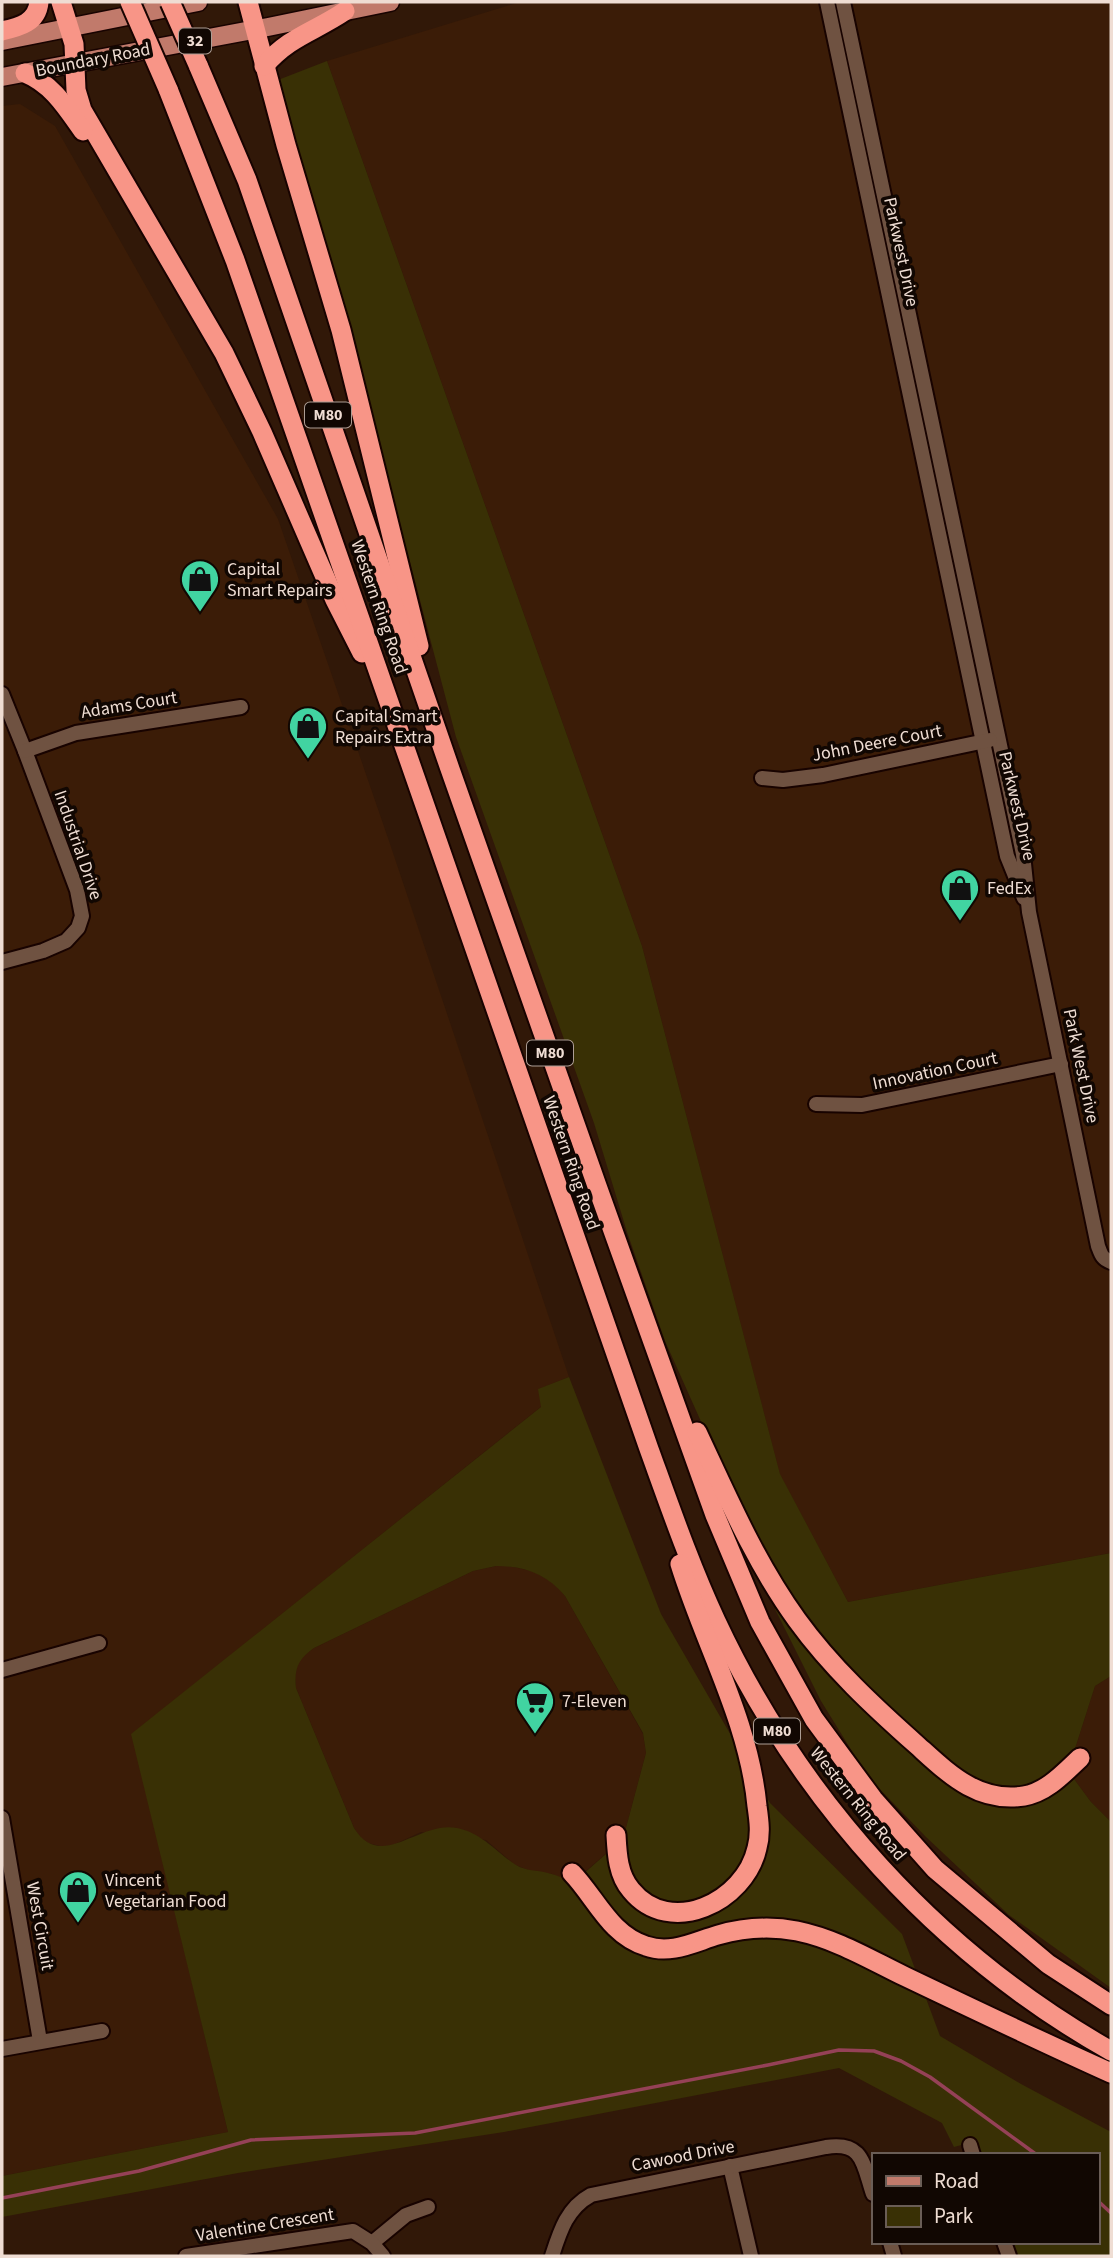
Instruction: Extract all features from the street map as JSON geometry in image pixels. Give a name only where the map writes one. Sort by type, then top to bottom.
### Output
[{"type":"highway","points":[[2,31],[27,23],[36,13],[39,2]]},
{"type":"highway","points":[[61,2],[70,28],[76,64],[76,90],[82,110],[230,364],[335,600],[394,717]]},
{"type":"highway","name":"Western Ring Road","points":[[130,2],[168,89],[235,260],[670,1507],[696,1574],[739,1668],[783,1742],[860,1846],[919,1907],[985,1966],[1037,2005],[1111,2051]]},
{"type":"highway","name":"Western Ring Road","points":[[170,2],[247,180],[450,769],[651,1337],[715,1515],[760,1622],[814,1718],[873,1799],[935,1869],[1048,1964],[1111,2005]]},
{"type":"highway","points":[[248,2],[341,330],[450,769]]},
{"type":"highway","points":[[264,66],[289,41],[345,11]]},
{"type":"highway","points":[[25,74],[39,80],[56,95],[155,235]]},
{"type":"highway","points":[[597,1301],[694,1608],[745,1737],[759,1827],[757,1848],[742,1881],[726,1896],[710,1905],[675,1914],[643,1902],[629,1889],[617,1857],[616,1835]]},
{"type":"highway","points":[[651,1337],[766,1571],[796,1619],[854,1686],[949,1774],[980,1792],[1009,1797],[1026,1796],[1052,1783],[1080,1758]]},
{"type":"highway","points":[[572,1872],[618,1930],[647,1947],[682,1948],[718,1935],[770,1928],[818,1936],[1111,2073]]},
{"type":"main road","name":"Boundary Road","points":[[2,41],[198,2]]},
{"type":"main road","name":"Boundary Road","points":[[2,77],[390,2]]},
{"type":"street","name":"Parkwest Drive","points":[[827,2],[869,159],[999,738],[1023,855],[1029,912]]},
{"type":"street","name":"Parkwest Drive","points":[[844,2],[869,159],[982,741],[1007,856],[1029,912]]},
{"type":"street","name":"Industrial Drive","points":[[2,694],[77,890],[82,916],[78,929],[66,941],[43,951],[2,962]]},
{"type":"street","name":"Adams Court","points":[[25,751],[76,733],[241,707]]},
{"type":"street","name":"John Deere Court","points":[[762,778],[823,775],[999,738]]},
{"type":"street","name":"Park West Drive","points":[[1029,912],[1098,1246],[1105,1260],[1111,1262]]},
{"type":"street","name":"Innovation Court","points":[[816,1104],[862,1105],[1060,1064]]},
{"type":"street","points":[[2,1670],[99,1643]]},
{"type":"street","name":"West Circuit","points":[[2,1818],[40,2041]]},
{"type":"street","points":[[2,2049],[102,2031]]},
{"type":"street","name":"Cawood Drive","points":[[552,2256],[564,2221],[591,2195],[730,2166],[848,2146],[860,2157],[872,2191]]},
{"type":"street","points":[[730,2166],[751,2256]]},
{"type":"street","points":[[383,2256],[372,2243],[406,2215],[428,2207]]},
{"type":"street","name":"Valentine Crescent","points":[[186,2256],[353,2231],[372,2243]]},
{"type":"shaded area","points":[[520,2],[1111,2],[1111,1553],[848,1602],[780,1475],[642,946],[327,61]]},
{"type":"shaded area","points":[[20,104],[55,126],[278,519],[569,1377],[539,1389],[542,1406],[132,1734],[228,2132],[2,2176],[2,106]]},
{"type":"shaded area","points":[[496,1566],[532,1571],[557,1586],[643,1734],[646,1753],[623,1839],[572,1883],[552,1874],[515,1865],[486,1840],[421,1832],[384,1847],[360,1838],[296,1688],[297,1664],[314,1648],[473,1571]]},
{"type":"shaded area","points":[[1111,1676],[1111,1822],[1091,1802],[1074,1779],[1073,1755],[1095,1686]]},
{"type":"green space","points":[[327,61],[642,946],[780,1474],[848,1602],[1111,1553],[1111,1676],[1095,1686],[1073,1755],[1074,1779],[1091,1802],[1111,1822],[1111,1988],[1009,1915],[926,1837],[868,1777],[821,1701],[775,1609],[787,1586],[763,1547],[720,1464],[665,1341],[627,1232],[594,1123],[456,737],[337,285],[278,80]]},
{"type":"green space","points":[[569,1377],[661,1614],[770,1803],[902,1934],[940,2036],[1021,2084],[1111,2132],[1111,2256],[1015,2256],[1012,2244],[1099,2244],[1099,2153],[980,2153],[976,2141],[954,2147],[942,2123],[839,2068],[504,2132],[238,2173],[2,2217],[2,2176],[228,2132],[131,1734],[541,1407],[538,1389]],"holes":[[[496,1566],[525,1570],[551,1582],[565,1596],[643,1733],[646,1753],[623,1839],[573,1883],[564,1878],[520,1867],[481,1838],[457,1828],[429,1831],[388,1845],[376,1845],[365,1840],[354,1828],[296,1688],[298,1665],[314,1648],[473,1571]]]},
{"type":"waterway","points":[[2,2198],[139,2171],[251,2140],[415,2133],[839,2050],[874,2051],[901,2061],[930,2077],[1034,2153]]},
{"type":"waterway","points":[[1099,2202],[1111,2213]]},
{"type":"place","name":"Capital Smart Repairs","points":[[200,613]]},
{"type":"place","name":"Capital Smart Repairs Extra","points":[[308,760]]},
{"type":"place","name":"FedEx","points":[[960,922]]},
{"type":"place","name":"7-Eleven","points":[[535,1735]]},
{"type":"place","name":"Vincent Vegetarian Food","points":[[78,1924]]}]
